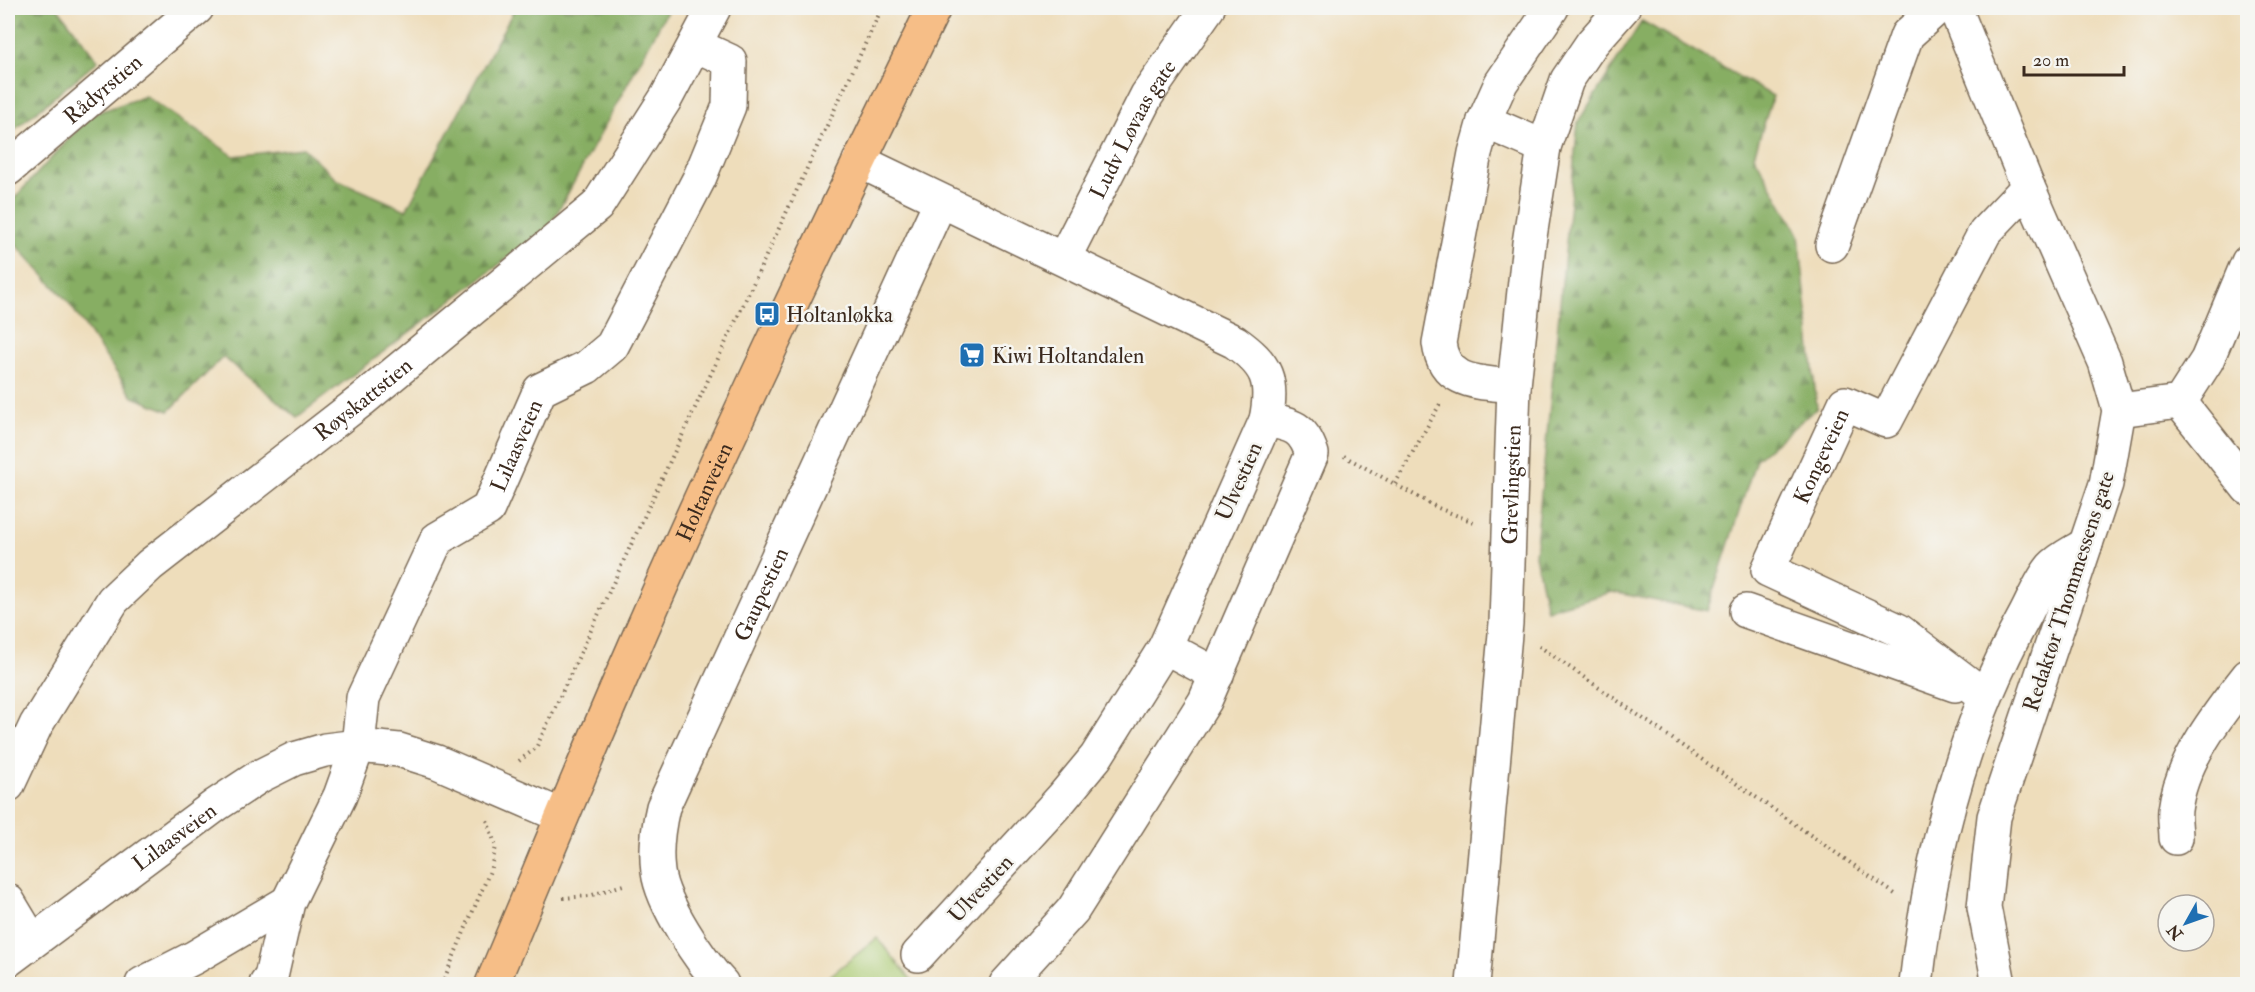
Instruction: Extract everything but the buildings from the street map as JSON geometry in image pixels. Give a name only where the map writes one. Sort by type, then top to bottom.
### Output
[{"type":"main road","name":"Holtanveien","points":[[492,984],[562,816],[698,507],[859,160],[934,8]]},
{"type":"street","name":"Rådyrstien","points":[[8,169],[197,8]]},
{"type":"street","name":"Røyskattstien","points":[[8,784],[36,725],[113,600],[150,565],[362,400],[597,206],[666,98],[714,8]]},
{"type":"street","name":"Ludv Løvaas gate","points":[[1064,258],[1147,95],[1208,8]]},
{"type":"street","points":[[1514,386],[1467,380],[1451,370],[1441,359],[1442,332],[1475,153],[1484,121],[1501,83],[1552,8]]},
{"type":"street","name":"Grevlingstien","points":[[1473,984],[1506,623],[1514,386],[1529,243],[1544,147],[1567,80],[1592,44],[1623,8]]},
{"type":"street","points":[[1832,245],[1907,35],[1937,8]]},
{"type":"street","name":"Redaktør Thommessens gate","points":[[1955,8],[2028,187],[2106,362],[2119,410],[2106,484],[1994,817],[1984,907],[1999,984]]},
{"type":"street","name":"Lilaasveien","points":[[266,984],[271,977],[288,902],[340,796],[358,746],[363,698],[437,539],[488,509],[540,390],[587,367],[612,346],[699,179],[729,106],[730,61],[695,45]]},
{"type":"street","points":[[1484,121],[1544,147]]},
{"type":"street","name":"Ulvestien","points":[[859,160],[940,202],[1064,258],[1235,342],[1255,357],[1266,374],[1271,396],[1266,420],[1165,647],[1096,756],[1062,798],[918,954]]},
{"type":"street","name":"Kongeveien","points":[[1985,696],[1898,630],[1768,570],[1845,403],[1886,421],[1984,232],[2028,187]]},
{"type":"street","name":"Gaupestien","points":[[722,984],[689,940],[665,893],[658,873],[657,837],[666,798],[940,202]]},
{"type":"street","points":[[2180,402],[2206,360],[2247,262]]},
{"type":"street","points":[[2119,410],[2180,402]]},
{"type":"street","points":[[2180,402],[2247,488]]},
{"type":"street","points":[[1006,984],[1074,910],[1205,701],[1217,675],[1312,454],[1306,437],[1291,425],[1266,420]]},
{"type":"street","points":[[1916,984],[1924,914],[1957,777],[1985,696],[2002,657],[2053,566],[2086,544]]},
{"type":"street","points":[[1746,611],[1985,696]]},
{"type":"street","points":[[1165,647],[1217,675]]},
{"type":"street","points":[[2176,838],[2175,810],[2187,770],[2218,714],[2247,676]]},
{"type":"street","name":"Lilaasveien","points":[[20,951],[216,805],[260,776],[294,759],[325,750],[358,746],[399,750],[437,762],[562,816]]},
{"type":"street","points":[[8,902],[20,951]]},
{"type":"street","points":[[142,984],[195,957],[288,902]]},
{"type":"path","points":[[515,766],[536,748],[882,8]]},
{"type":"path","points":[[1395,484],[1438,410]]},
{"type":"path","points":[[1306,437],[1455,515],[1509,530]]},
{"type":"path","points":[[1506,623],[1924,914]]},
{"type":"path","points":[[442,984],[490,872],[496,847],[487,820],[490,814]]},
{"type":"path","points":[[559,898],[589,896],[658,873]]},
{"type":"green space","points":[[8,8],[58,8],[98,61],[8,135]]},
{"type":"green space","points":[[515,8],[669,8],[550,226],[297,417],[223,357],[169,411],[133,397],[69,303],[8,236],[8,205],[91,115],[145,96],[234,156],[303,148],[336,179],[406,210]]},
{"type":"green space","points":[[1642,21],[1773,96],[1754,155],[1799,235],[1817,408],[1756,459],[1707,611],[1612,592],[1547,610],[1535,555],[1578,122]]},
{"type":"green space","points":[[877,938],[915,984],[820,984]]},
{"type":"place","name":"Holtanløkka","points":[[767,314]]},
{"type":"place","name":"Kiwi Holtandalen","points":[[972,355]]}]
